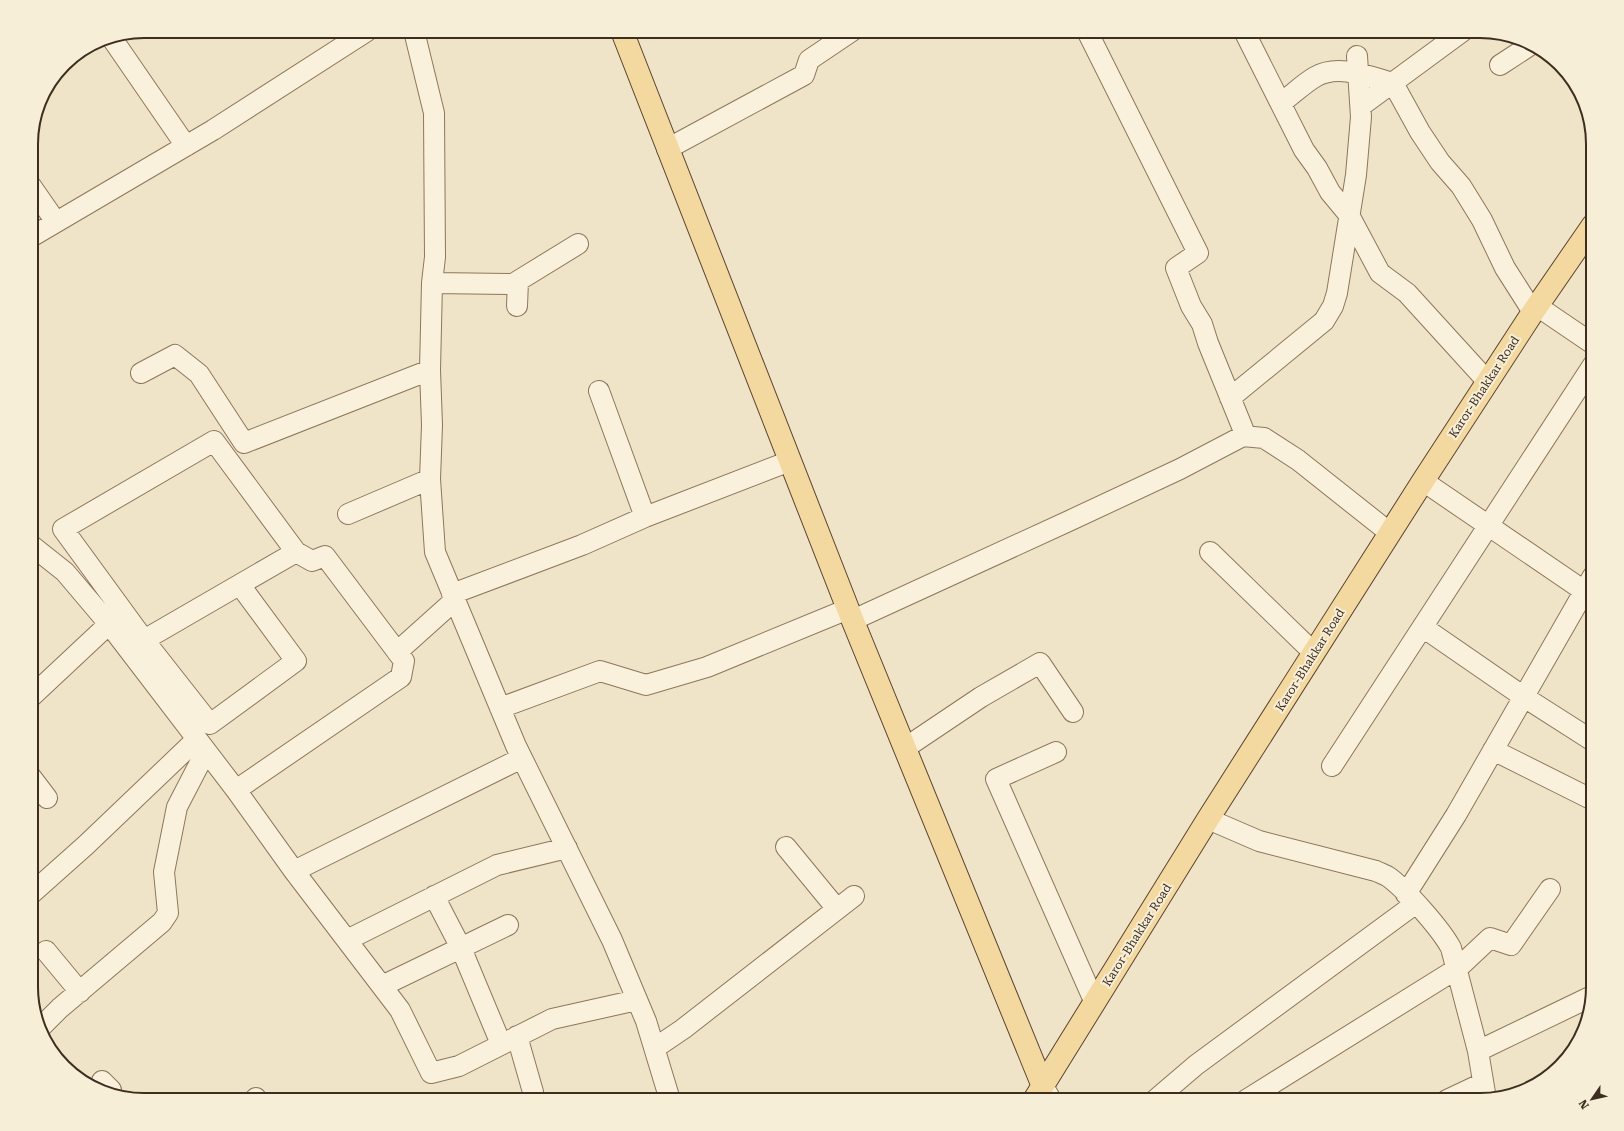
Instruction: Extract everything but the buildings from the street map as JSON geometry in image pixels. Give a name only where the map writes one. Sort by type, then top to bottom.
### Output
[{"type":"main road","points":[[625,38],[790,461],[1042,1093]]},
{"type":"main road","name":"Karor-Bhakkar Road","points":[[1044,1093],[1095,1003],[1208,819],[1423,481],[1535,309],[1586,235]]},
{"type":"street","points":[[38,233],[186,146],[356,38]]},
{"type":"street","points":[[416,38],[434,113],[435,256],[432,283],[430,370],[432,425],[430,479],[435,552],[522,758],[612,940],[646,1021],[668,1093]]},
{"type":"street","points":[[667,149],[804,75],[809,60],[842,38]]},
{"type":"street","points":[[1091,38],[1144,141],[1198,253],[1176,268],[1191,306],[1202,324],[1208,343],[1243,429],[1243,436]]},
{"type":"street","points":[[1248,38],[1304,150],[1317,168],[1330,192],[1349,215],[1380,273],[1407,293],[1488,382]]},
{"type":"street","points":[[1361,106],[1454,38]]},
{"type":"street","points":[[115,42],[186,146]]},
{"type":"street","points":[[1500,65],[1525,48]]},
{"type":"street","points":[[1230,398],[1324,321],[1337,293],[1356,168],[1362,117],[1358,65]]},
{"type":"street","points":[[1281,103],[1316,76],[1327,72],[1342,71],[1358,65],[1393,83],[1420,132],[1440,162],[1461,186],[1482,220],[1505,268],[1535,309],[1586,340]]},
{"type":"street","points":[[38,196],[56,222]]},
{"type":"street","points":[[432,283],[513,284],[578,244]]},
{"type":"street","points":[[518,281],[518,306]]},
{"type":"street","points":[[141,373],[175,355],[199,374],[244,443],[430,370]]},
{"type":"street","points":[[1332,766],[1424,628],[1488,524],[1586,376]]},
{"type":"street","points":[[599,391],[645,517]]},
{"type":"street","points":[[500,708],[600,671],[646,686],[707,667],[851,614],[1071,520],[1180,469],[1243,436],[1264,438],[1298,460],[1390,533]]},
{"type":"street","points":[[236,790],[401,677],[404,662],[325,556],[312,561],[296,552],[214,442],[63,529],[144,640],[210,724],[296,661],[240,584]]},
{"type":"street","points":[[397,652],[454,597],[582,545],[645,517],[790,461]]},
{"type":"street","points":[[348,514],[430,479]]},
{"type":"street","points":[[1423,481],[1586,585]]},
{"type":"street","points":[[38,551],[65,572],[109,624],[236,790],[294,871],[400,1010],[431,1073],[459,1066],[552,1019],[637,1000]]},
{"type":"street","points":[[144,640],[296,552]]},
{"type":"street","points":[[1210,552],[1314,653]]},
{"type":"street","points":[[1163,1093],[1196,1064],[1411,899],[1493,750],[1586,595]]},
{"type":"street","points":[[38,690],[109,624]]},
{"type":"street","points":[[1424,628],[1524,697],[1586,737]]},
{"type":"street","points":[[905,748],[981,698],[1040,663],[1073,712]]},
{"type":"street","points":[[38,888],[201,745]]},
{"type":"street","points":[[45,1024],[162,922],[168,914],[164,872],[177,807],[201,745]]},
{"type":"street","points":[[1493,750],[1586,796]]},
{"type":"street","points":[[1056,752],[996,779],[1095,1003]]},
{"type":"street","points":[[294,871],[522,758]]},
{"type":"street","points":[[38,786],[47,798]]},
{"type":"street","points":[[1208,819],[1259,841],[1376,871],[1389,877],[1445,937],[1451,948],[1458,968],[1478,1051],[1484,1091]]},
{"type":"street","points":[[786,847],[837,909]]},
{"type":"street","points":[[347,940],[497,865],[567,848]]},
{"type":"street","points":[[1257,1093],[1458,968],[1490,938],[1511,945],[1550,889]]},
{"type":"street","points":[[434,896],[509,1040],[533,1092]]},
{"type":"street","points":[[654,1048],[683,1029],[854,896]]},
{"type":"street","points":[[382,986],[508,925]]},
{"type":"street","points":[[46,951],[80,992]]},
{"type":"street","points":[[1478,1051],[1585,999]]}]
